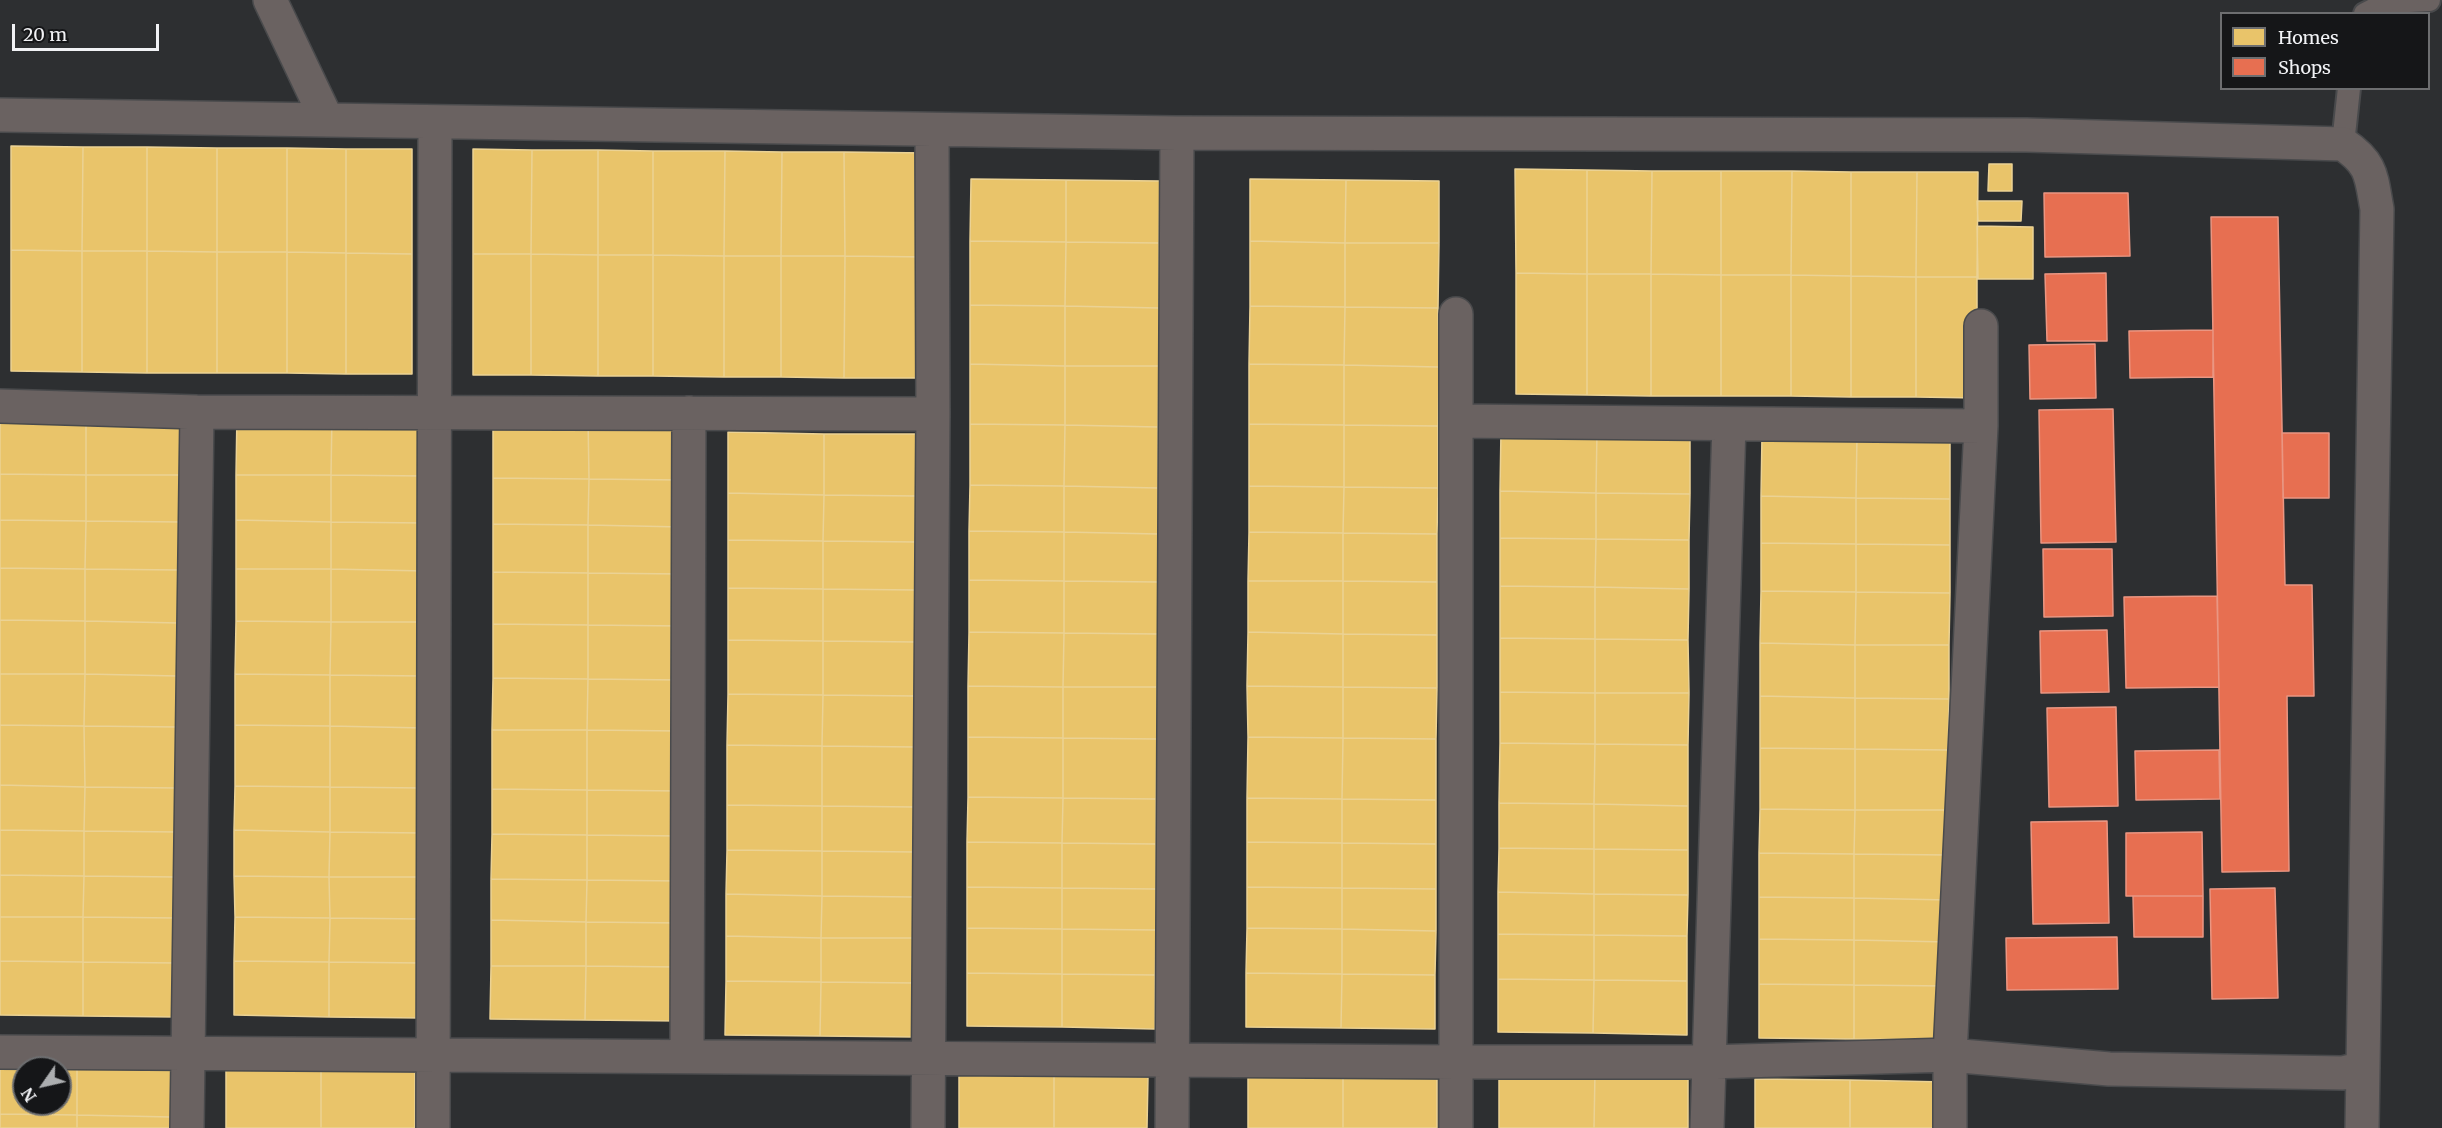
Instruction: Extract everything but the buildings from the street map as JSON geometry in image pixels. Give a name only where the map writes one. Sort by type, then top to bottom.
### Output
[{"type":"street","points":[[270,0],[327,120]]},
{"type":"street","points":[[0,115],[1177,134],[2026,135],[2343,144],[2358,154],[2370,171],[2377,209],[2362,1128]]},
{"type":"street","points":[[434,1128],[435,122]]},
{"type":"street","points":[[928,1128],[933,414],[932,130]]},
{"type":"street","points":[[1172,1128],[1177,134]]},
{"type":"street","points":[[1456,314],[1456,1128]]},
{"type":"street","points":[[1950,1128],[1950,1055],[1981,426],[1981,326]]},
{"type":"street","points":[[0,406],[197,412],[933,414]]},
{"type":"street","points":[[187,1128],[197,412]]},
{"type":"street","points":[[687,1056],[689,413]]},
{"type":"street","points":[[1456,421],[1981,426]]},
{"type":"street","points":[[1707,1128],[1729,424]]},
{"type":"street","points":[[0,1052],[1456,1062],[1708,1062],[1950,1055],[2109,1069],[2343,1073],[2363,1068]]},
{"type":"lane","points":[[2369,12],[2389,3],[2429,0]]},
{"type":"lane","points":[[2343,144],[2349,90]]}]
